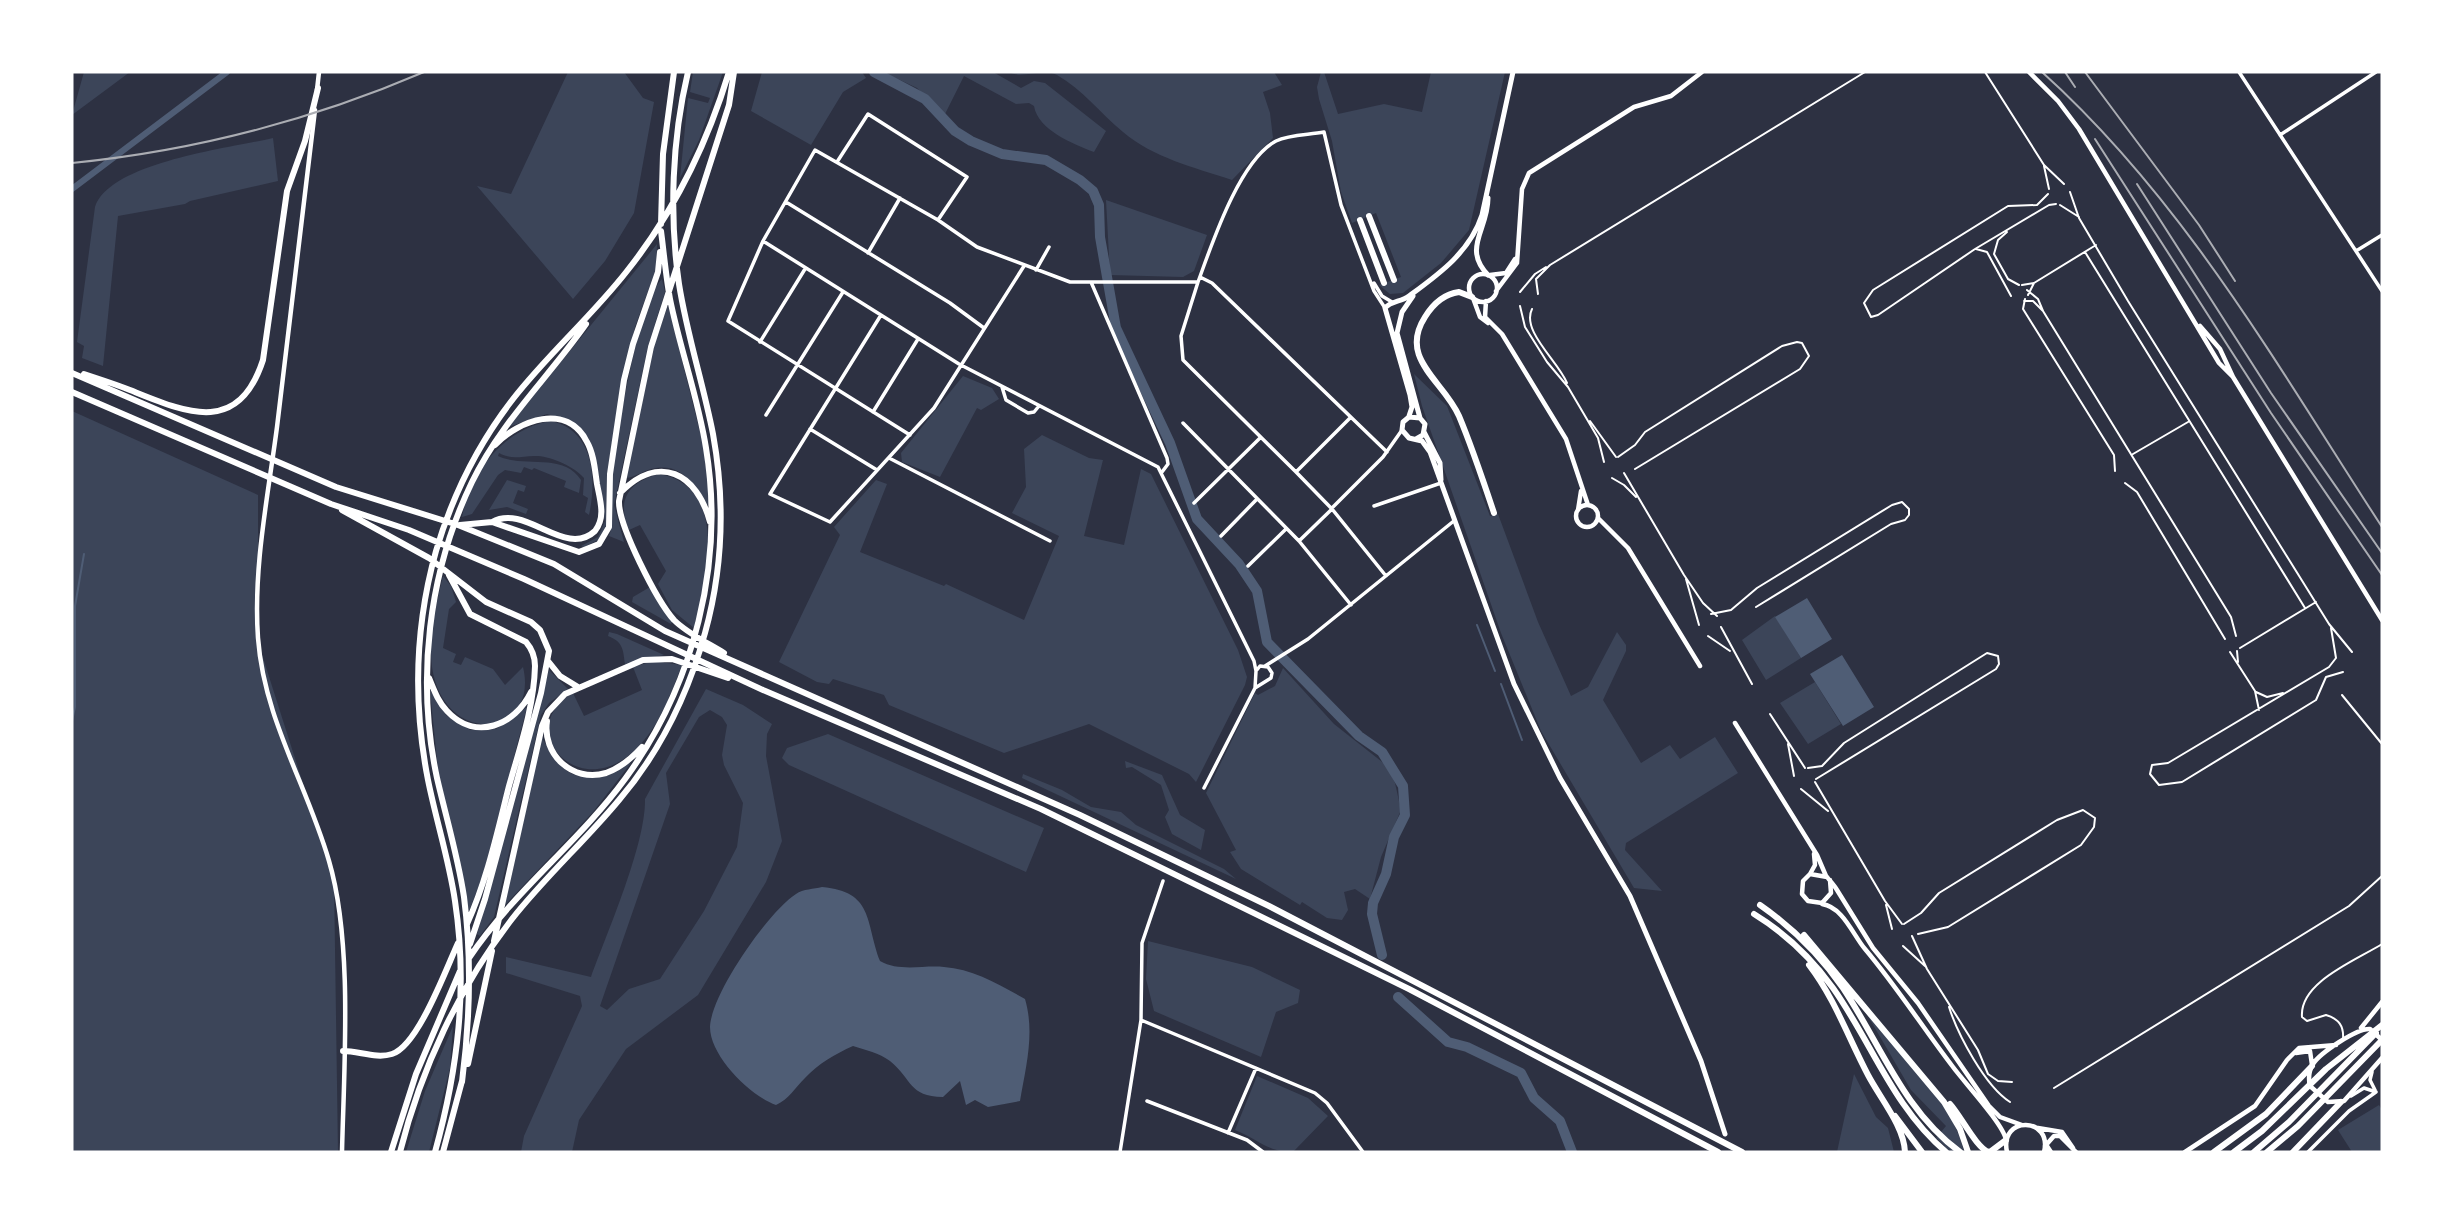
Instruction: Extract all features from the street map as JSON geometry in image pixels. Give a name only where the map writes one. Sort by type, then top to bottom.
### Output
[{"type":"highway","points":[[492,522],[573,551],[589,550],[605,536],[610,521],[610,474],[624,380],[639,324],[658,272],[661,180],[669,101],[676,72]]},
{"type":"highway","points":[[400,1152],[437,1046],[481,964],[526,901],[619,800],[651,756],[673,719],[691,677],[706,629],[717,572],[721,512],[716,453],[684,309],[674,227],[677,139],[688,72]]},
{"type":"highway","points":[[435,1152],[453,1080],[460,1018],[458,926],[451,875],[425,762],[419,719],[418,659],[427,586],[455,497],[479,450],[508,405],[600,304],[643,251],[690,170],[731,72]]},
{"type":"highway","points":[[731,72],[729,105],[664,304],[645,373],[620,492],[619,512],[623,526],[668,613],[685,629],[744,665]]},
{"type":"highway","points":[[72,372],[172,408],[195,413],[226,407],[244,394],[256,378],[262,360],[287,191],[305,141],[318,88]]},
{"type":"highway","points":[[1369,216],[1394,280]]},
{"type":"highway","points":[[1360,220],[1384,283]]},
{"type":"highway","points":[[460,972],[503,911],[622,782],[648,742],[682,673],[697,626],[708,576],[712,497],[707,450],[670,301],[661,231]]},
{"type":"highway","points":[[1472,297],[1459,292],[1439,301],[1420,326],[1416,348],[1424,368],[1456,409],[1494,513]]},
{"type":"highway","points":[[462,1082],[469,1026],[470,969],[466,913],[433,755],[427,672],[437,587],[464,500],[487,454],[523,399],[569,348],[600,304]]},
{"type":"highway","points":[[72,372],[336,487],[458,525],[554,564],[665,631],[1056,804],[1269,906],[1742,1152]]},
{"type":"highway","points":[[72,392],[331,504],[409,530],[524,579],[762,690],[1028,804],[1252,910],[1718,1152]]},
{"type":"highway","points":[[458,525],[492,522],[503,516],[515,517],[566,538],[580,539],[598,528],[601,507],[587,442],[565,422],[551,418],[529,421],[502,438],[487,454]]},
{"type":"highway","points":[[620,492],[644,474],[671,473],[686,480],[697,493],[711,529]]},
{"type":"highway","points":[[331,504],[446,570],[486,601],[531,622],[540,630],[548,646],[548,661],[485,899],[460,972],[416,1074],[389,1152]]},
{"type":"highway","points":[[343,1051],[379,1056],[393,1054],[413,1036],[483,885],[532,690],[535,659],[529,645],[470,614],[446,570]]},
{"type":"highway","points":[[443,1152],[462,1082],[542,726],[548,712],[560,698],[578,687],[635,663],[658,658],[680,661],[762,690]]},
{"type":"highway","points":[[548,661],[560,676],[578,687]]},
{"type":"highway","points":[[427,672],[447,711],[462,723],[477,728],[492,728],[510,719],[532,690]]},
{"type":"highway","points":[[548,712],[546,734],[551,751],[561,764],[579,773],[594,775],[611,771],[632,758],[648,742]]},
{"type":"highway","points":[[1760,905],[1814,944],[1964,1120],[1979,1148],[1990,1152],[2006,1140]]},
{"type":"highway","points":[[1754,914],[1791,942],[1834,990],[1901,1103],[1944,1151]]},
{"type":"highway","points":[[1775,915],[1805,941],[1834,975],[1903,1091],[1939,1135],[1959,1151]]},
{"type":"highway","points":[[1791,942],[1832,997],[1869,1077],[1901,1133],[1905,1152]]},
{"type":"highway","points":[[2234,1152],[2262,1132],[2326,1069],[2382,1026]]},
{"type":"highway","points":[[2254,1152],[2289,1122],[2382,1026]]},
{"type":"highway","points":[[2269,1152],[2382,1040]]},
{"type":"highway","points":[[2214,1152],[2266,1114],[2312,1066]]},
{"type":"highway","points":[[1919,1069],[1956,1120],[1968,1152]]},
{"type":"highway","points":[[1869,1077],[1922,1152]]},
{"type":"highway","points":[[2293,1152],[2341,1102]]},
{"type":"highway","points":[[1714,1138],[1747,1152]]},
{"type":"main road","points":[[1513,72],[1489,186],[1480,220],[1469,243],[1455,259],[1425,284],[1385,308],[1412,407],[1403,422],[1402,430],[1407,437],[1425,443],[1514,684],[1560,778],[1630,896],[1701,1061],[1725,1134]]},
{"type":"main road","points":[[1488,275],[1476,262],[1474,254],[1487,217],[1489,186]]},
{"type":"main road","points":[[1387,317],[1395,320],[1425,284]]},
{"type":"main road","points":[[1393,302],[1399,304],[1402,313],[1397,337],[1420,418],[1425,424],[1424,432],[1440,463],[1441,483]]},
{"type":"main road","points":[[1409,416],[1420,418]]},
{"type":"main road","points":[[1416,439],[1424,432]]},
{"type":"street","points":[[319,72],[264,520],[257,610],[261,661],[275,722],[323,841],[334,881],[341,925],[342,1152]]},
{"type":"street","points":[[1700,666],[1628,548],[1596,521],[1595,509],[1588,505],[1566,439],[1495,327],[1485,317],[1486,301],[1515,268],[1522,189],[1529,173],[1634,107],[1671,96],[1702,72]]},
{"type":"street","points":[[2029,72],[2058,101],[2078,129],[2195,320],[2220,349],[2233,377],[2382,620]]},
{"type":"street","points":[[2239,72],[2382,290]]},
{"type":"street","points":[[2280,135],[2376,72]]},
{"type":"street","points":[[836,163],[868,114],[967,177],[938,220]]},
{"type":"street","points":[[1385,308],[1374,290],[1337,195],[1324,132],[1274,142],[1235,192],[1199,279],[1181,337],[1182,360],[1331,509],[1386,576]]},
{"type":"street","points":[[909,435],[728,321],[763,241],[814,150],[938,220],[989,253],[1070,282],[1199,279],[1212,283],[1387,452]]},
{"type":"street","points":[[868,253],[900,198]]},
{"type":"street","points":[[786,202],[984,328]]},
{"type":"street","points":[[2356,251],[2382,235]]},
{"type":"street","points":[[763,241],[961,365],[1154,464],[1161,472],[1254,661],[1256,671],[1255,688],[1204,788]]},
{"type":"street","points":[[1036,270],[1049,247]]},
{"type":"street","points":[[1495,327],[1480,317],[1469,287],[1472,279],[1479,275],[1506,272],[1517,255]]},
{"type":"street","points":[[881,315],[770,494],[830,522],[934,408],[1024,265]]},
{"type":"street","points":[[760,342],[805,269]]},
{"type":"street","points":[[1488,275],[1495,281],[1496,291]]},
{"type":"street","points":[[1371,278],[1382,296],[1393,302]]},
{"type":"street","points":[[1091,282],[1167,458],[1167,464],[1161,472]]},
{"type":"street","points":[[766,415],[843,292]]},
{"type":"street","points":[[1472,297],[1486,301]]},
{"type":"street","points":[[873,412],[918,339]]},
{"type":"street","points":[[1002,387],[1006,400],[1018,408],[1032,413],[1039,406]]},
{"type":"street","points":[[1296,472],[1350,418]]},
{"type":"street","points":[[1183,424],[1299,541],[1351,604]]},
{"type":"street","points":[[810,429],[877,470]]},
{"type":"street","points":[[1394,445],[1402,430]]},
{"type":"street","points":[[1299,541],[1394,445],[1407,437]]},
{"type":"street","points":[[1194,503],[1261,438]]},
{"type":"street","points":[[889,458],[1050,541]]},
{"type":"street","points":[[1374,506],[1441,483]]},
{"type":"street","points":[[1581,486],[1576,520],[1581,526],[1587,527],[1596,521]]},
{"type":"street","points":[[1221,536],[1258,499]]},
{"type":"street","points":[[1578,510],[1588,505]]},
{"type":"street","points":[[1256,671],[1276,660],[1351,604],[1455,520]]},
{"type":"street","points":[[1248,566],[1286,528]]},
{"type":"street","points":[[1255,688],[1271,678],[1271,670],[1276,660]]},
{"type":"street","points":[[1254,661],[1271,670]]},
{"type":"street","points":[[1257,679],[1262,682]]},
{"type":"street","points":[[1735,723],[1873,948],[1918,1003],[1989,1106],[2000,1117],[2022,1125],[2062,1132],[2074,1150]]},
{"type":"street","points":[[1813,850],[1815,865],[1803,881],[1802,894],[1808,901],[1831,906],[1838,912],[1984,1109],[2002,1128],[2007,1152]]},
{"type":"street","points":[[1810,874],[1828,878]]},
{"type":"street","points":[[1818,904],[1826,900],[1831,893],[1828,878]]},
{"type":"street","points":[[1120,1152],[1141,1020],[1142,943],[1163,881]]},
{"type":"street","points":[[2312,1066],[2358,1031],[2382,1002]]},
{"type":"street","points":[[2376,1008],[2371,1025],[2382,1040]]},
{"type":"street","points":[[1141,1020],[1322,1097],[1363,1152]]},
{"type":"street","points":[[2358,1031],[2373,1031]]},
{"type":"street","points":[[2185,1152],[2255,1107],[2292,1055],[2305,1046],[2341,1042]]},
{"type":"street","points":[[2292,1055],[2310,1051],[2313,1057],[2309,1081],[2315,1094],[2328,1102],[2341,1102],[2364,1088],[2376,1092]]},
{"type":"street","points":[[2351,1096],[2382,1058]]},
{"type":"street","points":[[1228,1133],[1256,1068]]},
{"type":"street","points":[[2373,1070],[2370,1080],[2376,1092]]},
{"type":"street","points":[[2308,1152],[2349,1111],[2376,1092]]},
{"type":"street","points":[[1147,1101],[1251,1142],[1263,1152]]},
{"type":"street","points":[[2006,1140],[2012,1130],[2022,1125]]},
{"type":"street","points":[[2035,1127],[2045,1138],[2047,1150]]},
{"type":"street","points":[[2047,1150],[2058,1136],[2074,1150]]},
{"type":"lane","points":[[1520,292],[1535,274],[1865,72]]},
{"type":"lane","points":[[1986,72],[2044,165],[2064,184]]},
{"type":"lane","points":[[2044,165],[2049,189]]},
{"type":"lane","points":[[2070,192],[2079,218],[2329,624],[2352,652]]},
{"type":"lane","points":[[2048,194],[2037,205],[2006,207],[1873,289],[1864,307],[1871,317],[1878,315],[1975,249],[2049,205],[2058,205],[2079,218]]},
{"type":"lane","points":[[2010,230],[1998,240],[1994,254],[2008,279],[2021,285],[2034,283],[2096,245]]},
{"type":"lane","points":[[1975,249],[1987,252],[2011,296]]},
{"type":"lane","points":[[2085,252],[2305,608]]},
{"type":"lane","points":[[1538,294],[1536,279],[1550,265]]},
{"type":"lane","points":[[2034,283],[2028,292],[2043,311],[2231,617],[2236,636]]},
{"type":"lane","points":[[2043,311],[2033,301],[2024,301],[2023,309],[2114,454],[2115,471]]},
{"type":"lane","points":[[1520,306],[1525,327],[1547,362],[1569,387]]},
{"type":"lane","points":[[1532,309],[1529,326],[1548,350],[1587,418],[1601,444],[1604,462]]},
{"type":"lane","points":[[1587,418],[1617,457],[1635,445],[1645,432],[1782,346],[1797,342],[1807,350],[1810,356],[1800,369],[1635,469]]},
{"type":"lane","points":[[2132,455],[2189,421]]},
{"type":"lane","points":[[1624,472],[1684,575],[1703,603],[1717,616]]},
{"type":"lane","points":[[1612,478],[1625,485],[1638,500]]},
{"type":"lane","points":[[2125,483],[2137,492],[2225,639]]},
{"type":"lane","points":[[1712,614],[1731,610],[1757,588],[1892,505],[1902,502],[1906,505],[1909,515],[1905,520],[1891,524],[1756,607]]},
{"type":"lane","points":[[1684,575],[1699,625]]},
{"type":"lane","points":[[2238,663],[2239,650],[2316,602]]},
{"type":"lane","points":[[2329,624],[2336,658],[2329,667],[2168,763],[2152,765],[2150,774],[2159,785],[2182,782],[2316,700],[2326,677],[2343,672]]},
{"type":"lane","points":[[1721,627],[1752,684]]},
{"type":"lane","points":[[1708,636],[1734,654]]},
{"type":"lane","points":[[2230,652],[2255,691],[2259,711]]},
{"type":"lane","points":[[1770,714],[1807,768],[1822,766],[1844,744],[1987,653],[1998,656],[1999,664],[1996,669],[1815,780],[1831,814],[1885,901],[1903,924],[1921,913],[1939,892],[2057,820],[2083,810],[2095,818],[2094,827],[2081,845],[1948,927],[1918,934]]},
{"type":"lane","points":[[2255,691],[2267,697],[2285,693]]},
{"type":"lane","points":[[2342,695],[2382,744]]},
{"type":"lane","points":[[1787,740],[1794,762],[1794,776]]},
{"type":"lane","points":[[1801,789],[1831,814]]},
{"type":"lane","points":[[2054,1088],[2349,906],[2382,876]]},
{"type":"lane","points":[[1885,901],[1892,929]]},
{"type":"lane","points":[[1912,936],[1927,969],[1978,1050],[1988,1074],[1997,1081],[2012,1082]]},
{"type":"lane","points":[[2341,1042],[2343,1027],[2338,1021],[2326,1015],[2307,1021],[2302,1017],[2302,1010],[2314,987],[2382,944]]},
{"type":"lane","points":[[1903,946],[1927,969]]},
{"type":"lane","points":[[1948,1003],[1955,1025],[1994,1088],[2010,1101]]},
{"type":"shaded area","points":[[84,72],[130,72],[72,115]]},
{"type":"shaded area","points":[[568,72],[624,72],[643,98],[654,102],[634,213],[605,261],[573,299],[477,186],[511,194]]},
{"type":"shaded area","points":[[693,72],[723,72],[699,140],[680,178],[688,98],[708,103],[710,98],[690,92]]},
{"type":"shaded area","points":[[762,72],[862,72],[866,78],[843,92],[811,145],[751,111]]},
{"type":"shaded area","points":[[883,72],[993,72],[1021,88],[1034,81],[1045,83],[1106,131],[1094,152],[1049,129],[1037,115],[1034,106],[1029,103],[1016,104],[964,76],[944,116],[917,88]]},
{"type":"shaded area","points":[[1009,72],[1045,72],[1020,75]]},
{"type":"shaded area","points":[[1045,72],[1274,72],[1282,85],[1263,92],[1270,113],[1273,138],[1232,180],[1174,161],[1148,149],[1123,132],[1057,75]]},
{"type":"shaded area","points":[[1321,72],[1324,72],[1338,114],[1384,104],[1422,112],[1431,72],[1505,72],[1469,230],[1441,263],[1403,293],[1390,294],[1379,285],[1401,277],[1376,213],[1352,223],[1341,192],[1332,141],[1319,99],[1317,87]]},
{"type":"shaded area","points":[[273,138],[278,181],[185,204],[118,216],[103,366],[82,358],[84,346],[77,342],[95,207],[105,192],[123,179],[174,159]]},
{"type":"shaded area","points":[[1106,200],[1207,235],[1194,271],[1183,277],[1110,275]]},
{"type":"shaded area","points":[[657,244],[656,269],[635,327],[621,385],[607,474],[606,529],[598,540],[584,547],[581,546],[598,537],[605,521],[589,439],[573,422],[547,414],[508,427]]},
{"type":"shaded area","points":[[662,279],[665,292],[648,346],[614,505],[624,542],[609,536],[618,438],[636,343],[644,315]]},
{"type":"shaded area","points":[[668,305],[704,448],[710,507],[689,480],[676,470],[656,468],[626,478],[655,343]]},
{"type":"shaded area","points":[[1414,374],[1447,406],[1490,516],[1498,514],[1538,622],[1571,696],[1588,687],[1617,632],[1626,645],[1626,651],[1603,700],[1641,763],[1670,745],[1680,759],[1715,737],[1738,773],[1626,843],[1625,850],[1662,891],[1634,888],[1541,731],[1501,633],[1422,406]]},
{"type":"shaded area","points":[[963,376],[992,388],[999,399],[981,410],[977,408],[940,477],[902,462],[901,453]]},
{"type":"shaded area","points":[[72,411],[258,495],[258,642],[334,881],[338,1152],[72,1152]]},
{"type":"shaded area","points":[[550,421],[565,426],[576,434],[584,445],[592,472],[589,515],[585,512],[588,498],[583,495],[584,478],[575,470],[544,457],[514,457],[499,453],[498,456],[508,459],[554,463],[574,471],[581,480],[579,493],[564,487],[566,481],[534,468],[532,470],[524,467],[521,473],[505,470],[498,475],[472,514],[462,517],[473,484],[492,455],[518,433]]},
{"type":"shaded area","points":[[1042,435],[1089,458],[1103,460],[1084,536],[1124,545],[1141,469],[1151,474],[1238,650],[1247,677],[1245,685],[1196,782],[1189,774],[1089,724],[1004,753],[889,705],[884,695],[833,679],[829,684],[817,682],[779,662],[840,535],[834,527],[876,480],[887,484],[860,552],[944,586],[946,584],[1024,620],[1059,536],[1012,513],[1026,487],[1024,449]]},
{"type":"shaded area","points":[[659,474],[681,482],[696,496],[705,515],[708,561],[694,628],[672,610],[658,584],[666,571],[640,525],[629,530],[625,519],[624,509],[628,493],[640,482]]},
{"type":"shaded area","points":[[507,480],[526,486],[524,492],[518,490],[513,503],[528,509],[526,514],[507,507],[489,510]]},
{"type":"shaded area","points":[[443,576],[451,586],[456,602],[449,609],[443,648],[456,654],[453,662],[461,665],[465,657],[493,669],[505,685],[523,667],[524,690],[518,708],[505,719],[488,724],[471,721],[454,711],[440,693],[432,667],[431,645]]},
{"type":"shaded area","points":[[650,587],[671,624],[632,602],[633,597]]},
{"type":"shaded area","points":[[1807,598],[1832,639],[1801,658],[1775,617]]},
{"type":"shaded area","points":[[1775,616],[1801,658],[1766,680],[1742,640]]},
{"type":"shaded area","points":[[609,632],[664,655],[625,664],[622,647],[608,636]]},
{"type":"shaded area","points":[[1842,655],[1874,707],[1843,726],[1810,674]]},
{"type":"shaded area","points":[[653,661],[682,665],[659,718],[639,746],[617,763],[595,769],[576,766],[561,756],[551,742],[549,725],[556,708],[573,693],[584,716],[642,690],[633,667]]},
{"type":"shaded area","points":[[1283,668],[1334,724],[1386,765],[1395,783],[1401,810],[1381,857],[1370,899],[1355,889],[1344,892],[1348,910],[1342,920],[1327,918],[1302,902],[1300,905],[1241,869],[1230,852],[1236,850],[1206,793],[1255,693],[1258,695],[1275,686]]},
{"type":"shaded area","points":[[549,670],[568,689],[549,703],[541,715],[494,917],[480,936],[477,934]]},
{"type":"shaded area","points":[[1815,682],[1841,724],[1808,744],[1780,703]]},
{"type":"shaded area","points":[[706,689],[743,705],[772,724],[767,734],[766,756],[782,841],[766,882],[698,995],[626,1049],[579,1120],[572,1152],[521,1152],[524,1136],[582,1006],[580,996],[506,973],[506,957],[591,977],[633,863],[644,818],[645,799]],"holes":[[[710,710],[722,717],[727,725],[722,755],[724,765],[743,803],[737,847],[704,911],[660,979],[629,989],[607,1010],[600,1006],[670,804],[666,773],[699,717]]]},
{"type":"shaded area","points":[[430,690],[446,715],[470,730],[496,729],[527,707],[483,875],[469,911],[438,770]]},
{"type":"shaded area","points":[[828,734],[1044,828],[1026,872],[789,765],[782,758],[787,748]]},
{"type":"shaded area","points":[[542,737],[561,766],[576,775],[595,775],[631,763],[593,812],[505,905]]},
{"type":"shaded area","points":[[1125,761],[1162,775],[1180,815],[1205,830],[1201,850],[1172,834],[1165,817],[1169,810],[1161,785],[1132,767],[1126,768]]},
{"type":"shaded area","points":[[1023,774],[1062,790],[1091,807],[1121,812],[1136,825],[1224,869],[1236,879],[1022,778]]},
{"type":"shaded area","points":[[822,887],[839,890],[859,902],[869,921],[880,961],[895,966],[955,968],[986,978],[1025,999],[1029,1037],[1020,1101],[988,1107],[975,1100],[966,1105],[960,1081],[943,1097],[923,1094],[912,1086],[890,1061],[853,1046],[821,1064],[776,1105],[755,1093],[733,1074],[717,1050],[710,1027],[720,995],[743,954],[771,917],[799,892]]},
{"type":"shaded area","points":[[1148,941],[1252,967],[1300,990],[1298,1003],[1276,1012],[1261,1057],[1154,1011],[1146,979]]},
{"type":"shaded area","points":[[1865,1011],[1937,1095],[1958,1132],[1964,1152],[1939,1152],[1945,1146],[1936,1138],[1946,1126],[1911,1090]]},
{"type":"shaded area","points":[[453,1026],[450,1068],[429,1152],[406,1152],[425,1091]]},
{"type":"shaded area","points":[[1854,1074],[1876,1117],[1888,1128],[1894,1152],[1837,1152]]},
{"type":"shaded area","points":[[1257,1076],[1308,1098],[1328,1116],[1293,1152],[1270,1148],[1235,1130]]},
{"type":"shaded area","points":[[2379,1105],[2382,1110],[2382,1152],[2352,1152],[2338,1130]]},
{"type":"waterway","points":[[72,189],[227,72]]},
{"type":"waterway","points":[[874,72],[925,99],[955,131],[971,141],[1002,154],[1046,160],[1093,191],[1099,205],[1100,237],[1116,328],[1170,443],[1197,519],[1239,564],[1257,591],[1267,642],[1359,736],[1382,752],[1403,786],[1405,815],[1394,837],[1386,874],[1373,903],[1372,914],[1382,955]]},
{"type":"waterway","points":[[72,721],[75,707],[75,606],[84,554]]},
{"type":"waterway","points":[[1477,625],[1495,671]]},
{"type":"waterway","points":[[1501,684],[1522,740]]},
{"type":"waterway","points":[[1398,997],[1448,1042],[1467,1047],[1521,1073],[1534,1098],[1560,1121],[1572,1152]]},
{"type":"railway","points":[[72,163],[207,142],[251,131],[339,105],[424,72]]},
{"type":"railway","points":[[2042,72],[2093,122],[2141,175],[2185,230],[2227,288],[2382,527]]},
{"type":"railway","points":[[2065,72],[2075,87]]},
{"type":"railway","points":[[2085,72],[2199,225],[2235,281]]},
{"type":"railway","points":[[2095,139],[2271,413],[2382,575]]},
{"type":"railway","points":[[2137,184],[2271,393],[2382,553]]}]
